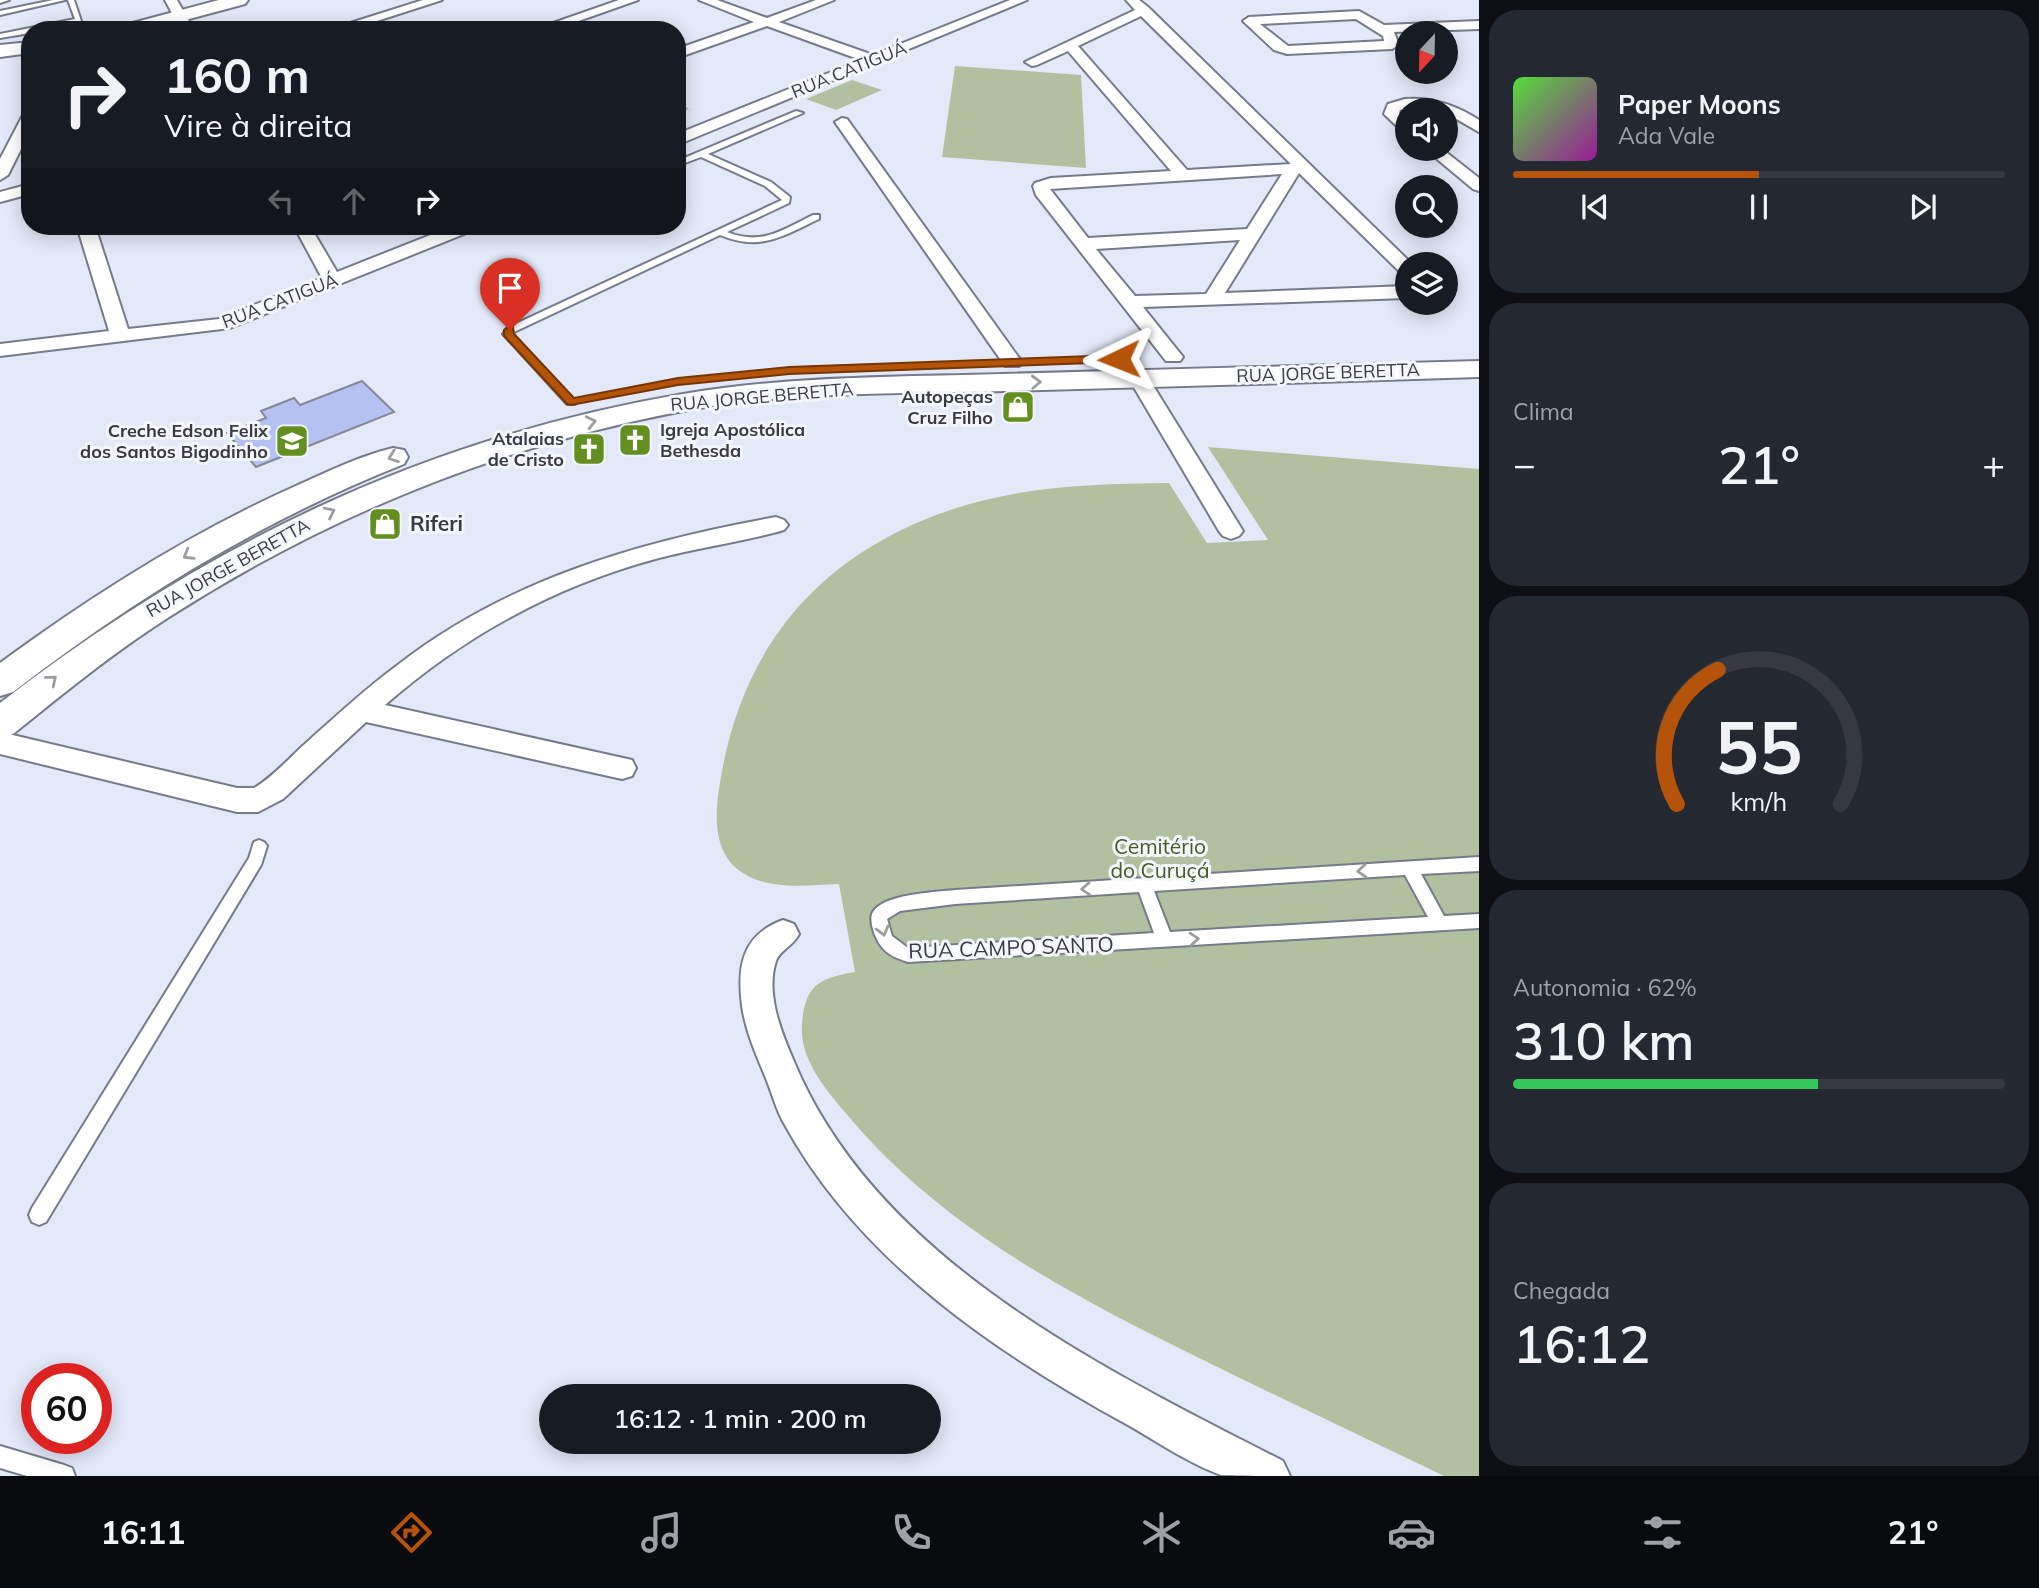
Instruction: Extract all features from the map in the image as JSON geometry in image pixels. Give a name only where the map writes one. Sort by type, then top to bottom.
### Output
[{"type":"main road","points":[[159,21],[239,0]]},
{"type":"main road","points":[[0,51],[21,48]]},
{"type":"main road","name":"RUA JORGE BERETTA","points":[[0,682],[68,631],[195,550],[318,488],[439,440],[571,402],[629,390],[738,375],[843,368],[1479,348]]},
{"type":"main road","name":"RUA JORGE BERETTA","points":[[0,724],[116,632],[219,569],[338,509],[397,483],[513,442],[638,411],[742,395],[856,387],[1479,369]]},
{"type":"main road","points":[[0,660],[68,631]]},
{"type":"street","points":[[365,21],[436,0]]},
{"type":"street","points":[[567,21],[632,0]]},
{"type":"street","points":[[705,0],[873,60]]},
{"type":"street","points":[[686,51],[828,0]]},
{"type":"street","name":"RUA CATIGUÁ","points":[[686,136],[1021,0]]},
{"type":"street","points":[[1032,62],[1070,45],[1138,5],[1298,168],[1395,257]]},
{"type":"street","points":[[1383,29],[1391,36],[1392,45],[1287,50],[1279,47],[1249,20],[1359,15],[1383,29],[1479,24]]},
{"type":"street","points":[[1070,45],[1183,175]]},
{"type":"street","points":[[1458,112],[1479,127]]},
{"type":"street","points":[[842,122],[1012,362]]},
{"type":"street","points":[[0,174],[21,133]]},
{"type":"street","points":[[1448,161],[1479,186]]},
{"type":"street","points":[[1173,357],[1042,192],[1041,186],[1051,183],[1298,168]]},
{"type":"street","points":[[1212,299],[1252,234],[1298,168]]},
{"type":"street","points":[[0,197],[21,191]]},
{"type":"street","points":[[1084,244],[1252,234]]},
{"type":"street","points":[[89,235],[120,335]]},
{"type":"street","points":[[307,235],[333,281]]},
{"type":"street","name":"RUA CATIGUÁ","points":[[0,350],[223,324],[446,235]]},
{"type":"street","points":[[1372,293],[1391,253]]},
{"type":"street","points":[[1132,302],[1395,292]]},
{"type":"street","points":[[1139,379],[1231,531]]},
{"type":"street","points":[[0,743],[247,802],[258,800],[273,791],[361,710],[456,637],[492,615],[551,587],[614,564],[689,542],[776,525]]},
{"type":"street","points":[[361,710],[621,768]]},
{"type":"street","points":[[783,934],[765,947],[757,965],[762,1025],[773,1060],[800,1118],[859,1198],[901,1243],[945,1284],[1012,1334],[1161,1422],[1268,1476]]},
{"type":"lane","points":[[0,7],[6,0]]},
{"type":"lane","points":[[0,7],[25,0]]},
{"type":"lane","points":[[0,7],[42,0]]},
{"type":"lane","points":[[0,7],[62,0]]},
{"type":"lane","points":[[71,0],[79,20],[74,21]]},
{"type":"lane","points":[[0,36],[21,32]]},
{"type":"lane","points":[[686,160],[799,113]]},
{"type":"lane","points":[[571,402],[508,334],[510,330],[784,202],[786,197],[768,184],[701,154]]},
{"type":"lane","points":[[721,232],[743,242],[758,243],[816,217]]},
{"type":"lane","points":[[39,1215],[256,860],[259,846]]},
{"type":"lane","name":"RUA CAMPO SANTO","points":[[1479,864],[909,902],[897,904],[879,916],[884,941],[892,951],[908,955],[1479,921]]},
{"type":"lane","points":[[1409,868],[1440,923]]},
{"type":"lane","points":[[1144,885],[1165,941]]},
{"type":"lane","points":[[0,1457],[64,1476]]},
{"type":"green space","points":[[955,66],[1081,75],[1086,168],[942,157]]},
{"type":"green space","points":[[852,80],[882,90],[836,110],[806,99]]},
{"type":"green space","name":"Cemitério do Curuçá","points":[[1208,447],[1479,469],[1479,1476],[1444,1476],[1100,1308],[1009,1254],[924,1192],[885,1156],[841,1107],[816,1074],[805,1050],[802,1024],[811,992],[816,985],[832,977],[855,972],[839,884],[799,886],[760,881],[736,868],[723,851],[720,842],[717,820],[719,789],[738,711],[771,642],[794,612],[820,585],[851,560],[920,521],[989,499],[1059,488],[1169,483],[1207,543],[1268,540]]},
{"type":"building","points":[[362,381],[394,412],[256,467],[227,433],[266,418],[261,411],[294,398],[300,405]]},
{"type":"place","name":"Autopeças Cruz Filho","points":[[1018,407]]},
{"type":"place","name":"Igreja Apostólica Bethesda","points":[[635,440]]},
{"type":"place","name":"Creche Edson Felix dos Santos Bigodinho","points":[[292,441]]},
{"type":"place","name":"Atalaias de Cristo","points":[[589,449]]},
{"type":"place","name":"Riferi","points":[[385,524]]},
{"type":"route","points":[[510,330],[508,334],[571,402],[678,382],[789,370],[1119,359]]}]
